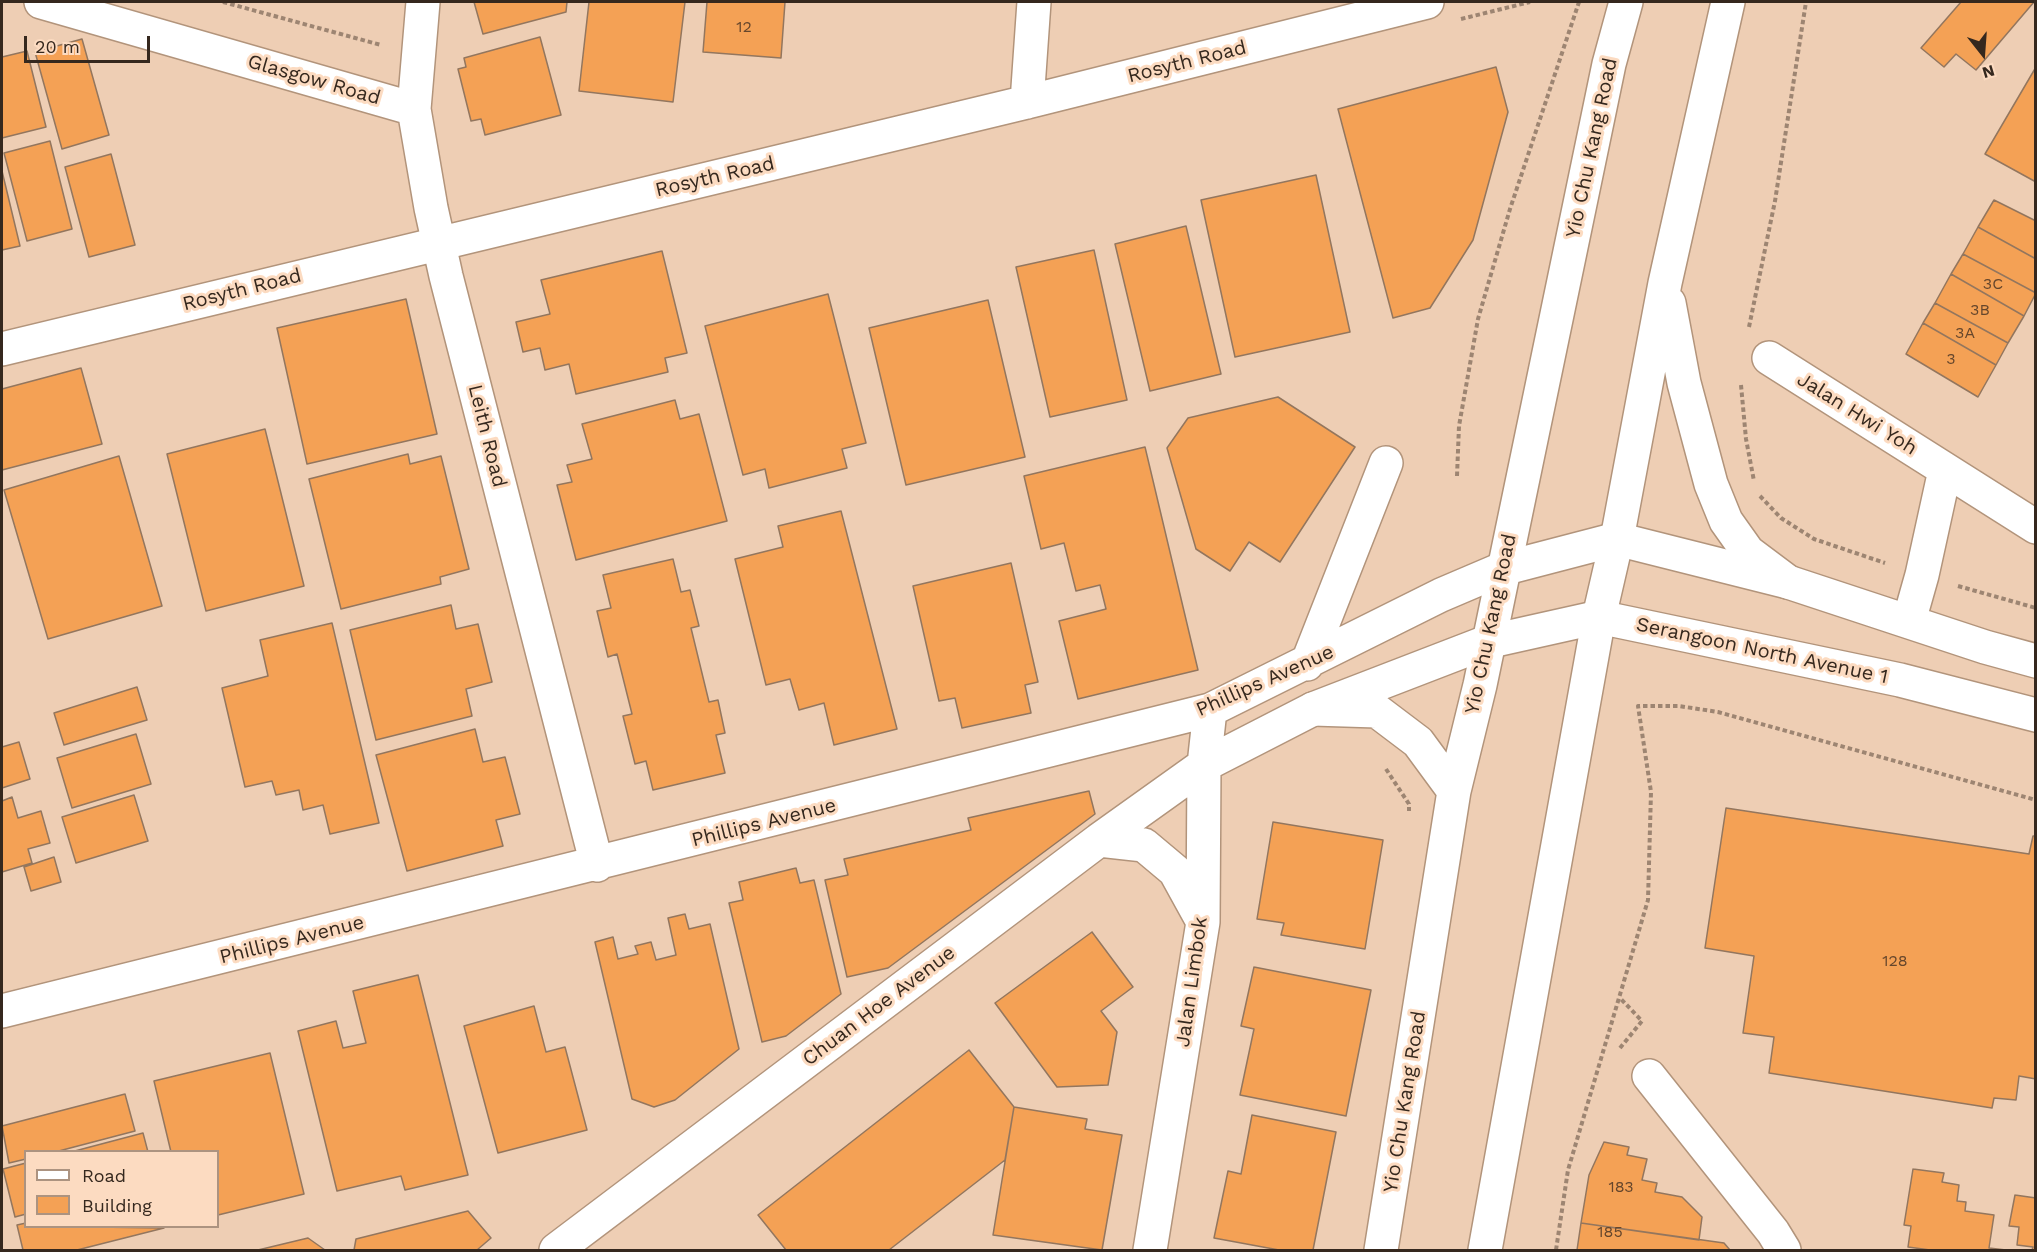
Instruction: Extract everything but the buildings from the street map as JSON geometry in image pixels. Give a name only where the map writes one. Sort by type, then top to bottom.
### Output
[{"type":"street","name":"Glasgow Road","points":[[41,2],[414,109]]},
{"type":"street","name":"Leith Road","points":[[423,2],[414,109],[439,243],[597,865]]},
{"type":"street","points":[[1027,102],[1034,2]]},
{"type":"street","name":"Rosyth Road","points":[[2,348],[1027,102],[1427,2]]},
{"type":"street","name":"Yio Chu Kang Road","points":[[1381,1251],[1454,791],[1480,685],[1502,569],[1609,64],[1626,2]]},
{"type":"street","points":[[1485,1251],[1599,617],[1617,539],[1665,284],[1728,2]]},
{"type":"street","points":[[1665,284],[1684,383],[1712,484],[1726,521],[1748,552],[1788,582]]},
{"type":"street","name":"Jalan Hwi Yoh","points":[[1758,348],[2036,527]]},
{"type":"street","points":[[1307,664],[1386,463]]},
{"type":"street","points":[[1909,621],[1922,575],[1945,470]]},
{"type":"street","points":[[1502,569],[1617,539],[1788,582],[2036,661]]},
{"type":"street","name":"Phillips Avenue","points":[[2,1011],[597,865],[1210,710],[1307,664],[1441,595],[1502,569]]},
{"type":"street","name":"Serangoon North Avenue 1","points":[[1487,642],[1599,617],[1900,680],[2036,715]]},
{"type":"street","points":[[1204,765],[1313,709],[1487,642]]},
{"type":"street","points":[[1313,709],[1377,711],[1418,742],[1454,791]]},
{"type":"street","name":"Jalan Limbok","points":[[1150,1251],[1203,922],[1204,765],[1210,710]]},
{"type":"street","name":"Chuan Hoe Avenue","points":[[556,1251],[1099,840],[1204,765]]},
{"type":"street","points":[[1099,840],[1144,845],[1175,871],[1203,922]]},
{"type":"street","points":[[1649,1076],[1773,1232],[1784,1251]]},
{"type":"path","points":[[223,2],[390,48]]},
{"type":"path","points":[[1457,476],[1459,426],[1478,319],[1510,209],[1579,2]]},
{"type":"path","points":[[1758,348],[1748,327],[1775,201],[1806,2]]},
{"type":"path","points":[[1742,381],[1740,392],[1755,491],[1774,512],[1814,539],[1922,575],[2036,608]]},
{"type":"path","points":[[1556,1251],[1568,1170],[1648,900],[1651,792],[1638,706],[1679,706],[1718,712],[2036,800]]},
{"type":"path","points":[[1620,997],[1642,1021],[1620,1048],[1649,1076]]}]
